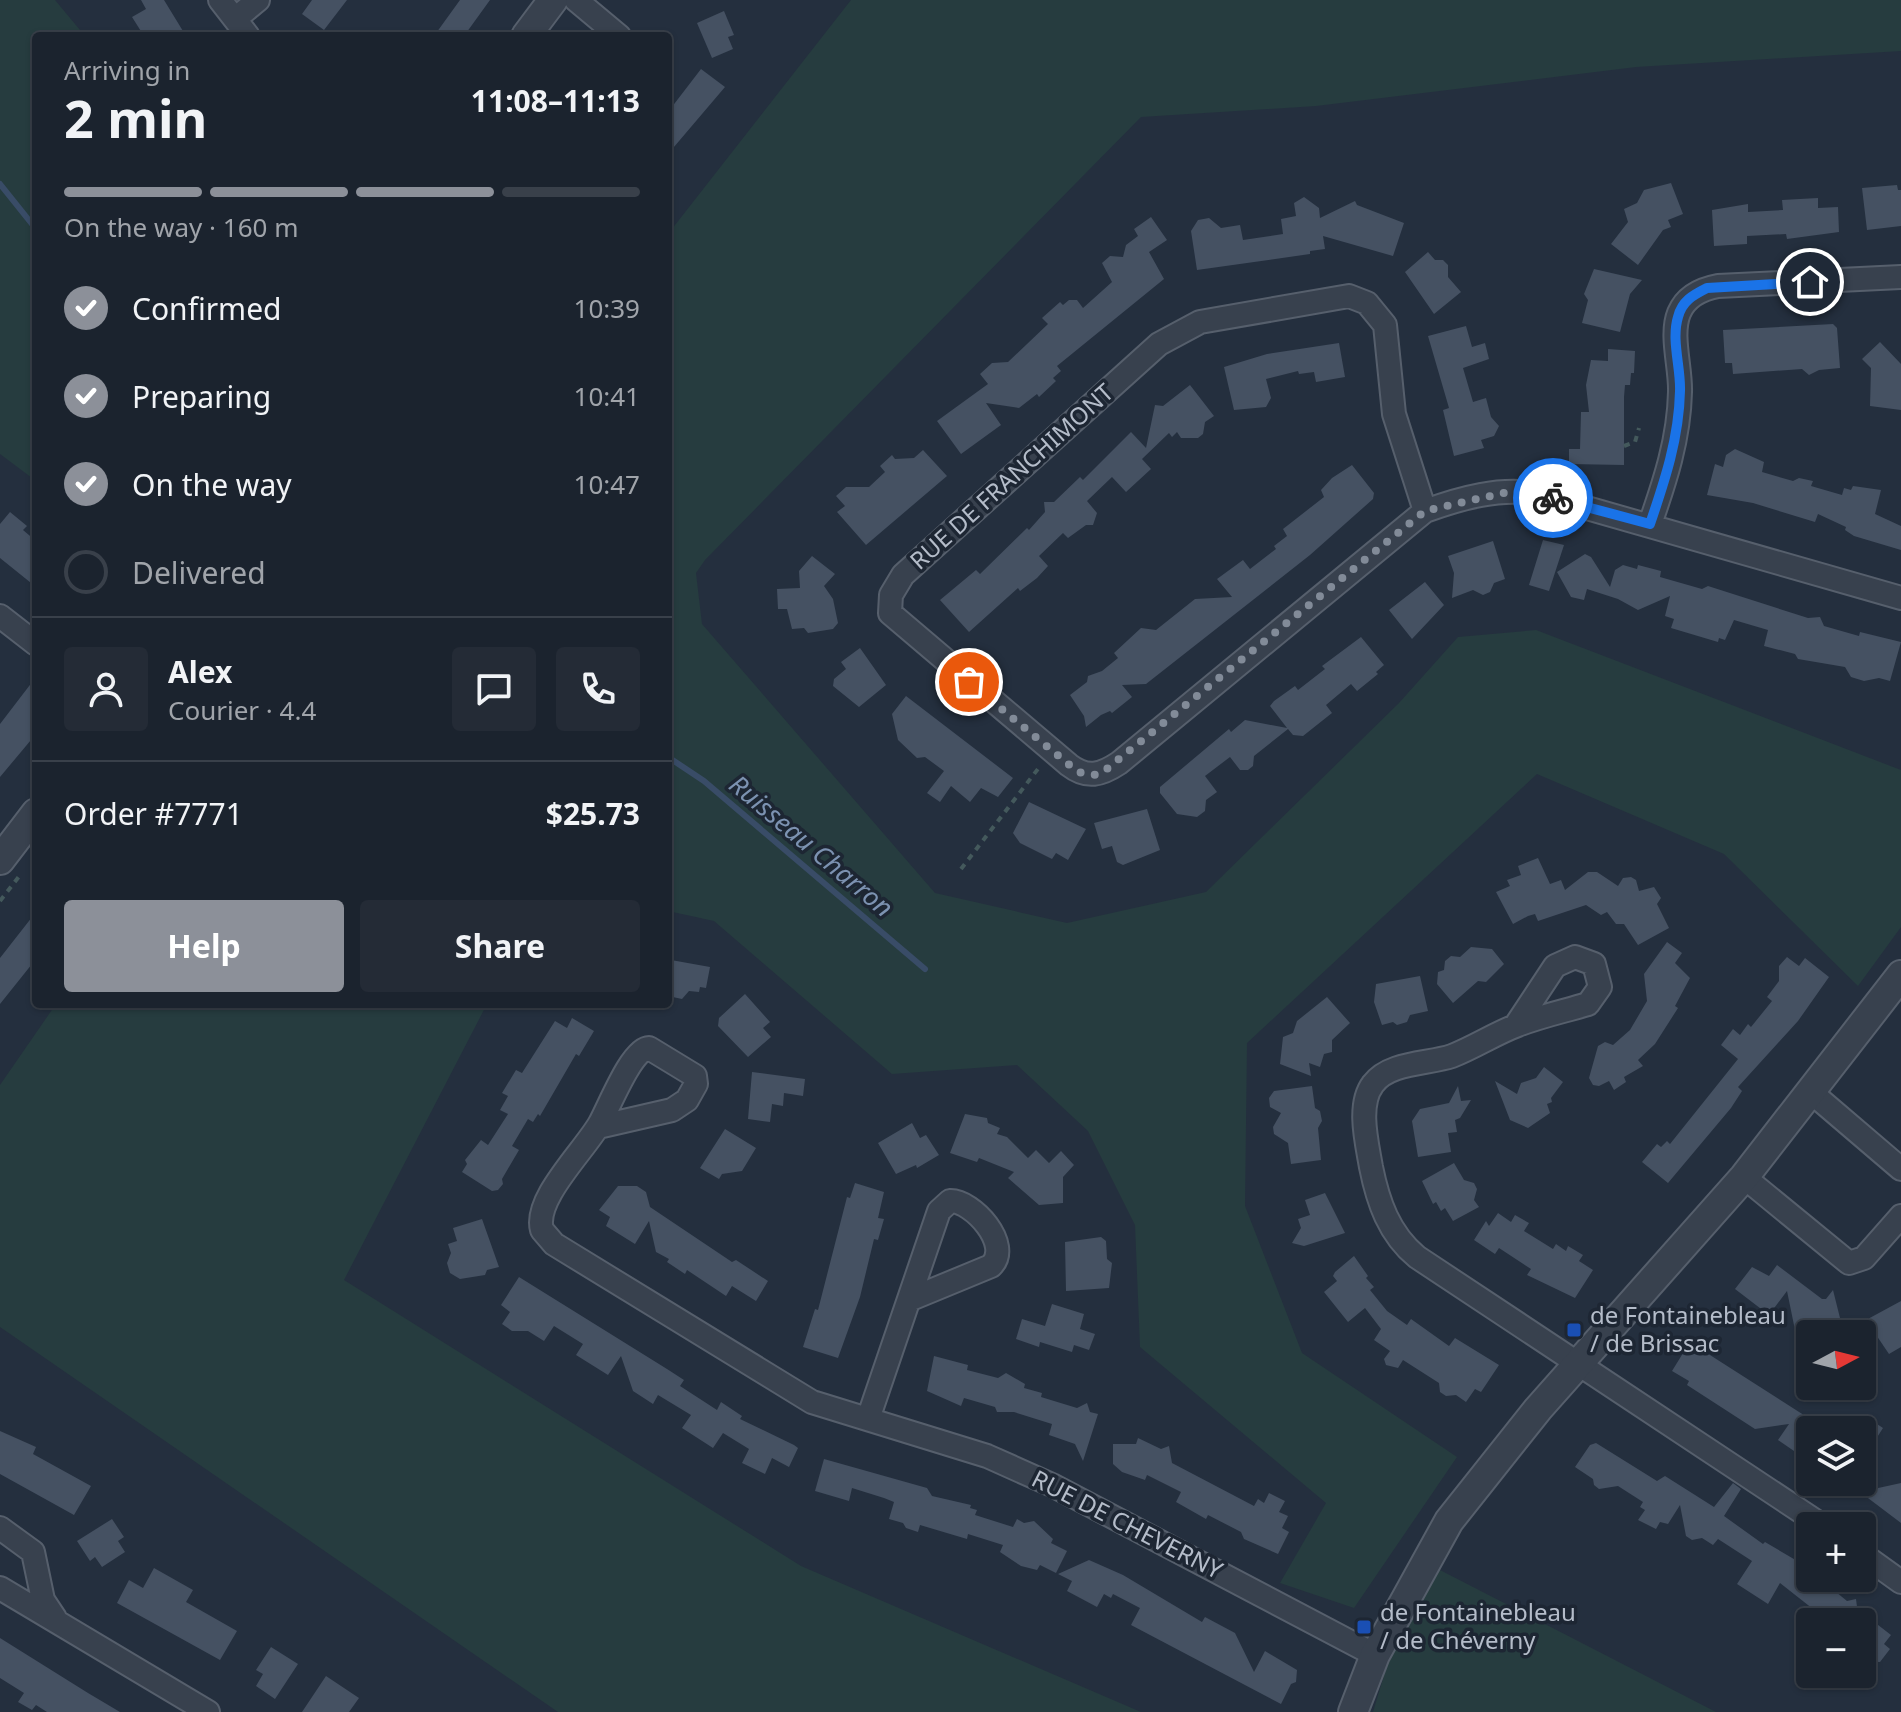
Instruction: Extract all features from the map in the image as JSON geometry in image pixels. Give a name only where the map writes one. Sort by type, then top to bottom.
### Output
[{"type":"street","points":[[220,0],[241,28],[258,0]]},
{"type":"street","points":[[529,32],[553,0]]},
{"type":"street","points":[[576,0],[614,32]]},
{"type":"street","points":[[1650,524],[1678,429],[1680,376],[1676,322],[1686,301],[1718,286],[1901,277]]},
{"type":"street","name":"RUE DE FRANCHIMONT","points":[[1425,511],[1394,414],[1385,325],[1367,303],[1349,296],[1200,322],[1169,336],[903,575],[891,595],[890,613],[1052,751],[1085,774],[1110,769],[1425,511],[1512,491],[1538,494],[1650,524],[1901,598]]},
{"type":"street","points":[[0,616],[32,641]]},
{"type":"street","points":[[0,860],[32,818]]},
{"type":"street","points":[[1353,1712],[1375,1655],[1449,1521],[1512,1441],[1744,1177],[1901,975]]},
{"type":"street","points":[[1516,1025],[1471,1048],[1394,1070],[1374,1082],[1366,1096],[1365,1110],[1372,1168],[1385,1214],[1405,1247],[1802,1512]]},
{"type":"street","points":[[1812,1093],[1901,1169]]},
{"type":"street","name":"RUE DE CHEVERNY","points":[[598,1127],[545,1203],[540,1219],[544,1235],[801,1396],[987,1456],[1052,1485],[1375,1655]]},
{"type":"street","points":[[1744,1177],[1849,1263],[1864,1258],[1901,1216]]},
{"type":"street","points":[[868,1419],[939,1211],[950,1201],[962,1203],[994,1234],[999,1246],[995,1263],[911,1299]]},
{"type":"street","points":[[0,1528],[33,1552],[43,1600],[58,1622]]},
{"type":"street","points":[[1876,1564],[1901,1582]]},
{"type":"street","points":[[0,1588],[208,1712]]},
{"type":"path","points":[[1624,446],[1635,442],[1639,428]]},
{"type":"path","points":[[961,869],[1052,751]]},
{"type":"green space","points":[[0,0],[55,0],[82,32],[32,32],[32,478],[0,454]]},
{"type":"green space","points":[[851,0],[1901,0],[1901,51],[1636,67],[1316,106],[1141,117],[705,560],[696,573],[702,624],[935,893],[1067,923],[1206,892],[1399,703],[1458,637],[1536,630],[1901,770],[1901,927],[1858,986],[1724,854],[1537,774],[1247,1043],[1245,1206],[1302,1353],[1457,1457],[1354,1608],[1280,1583],[1326,1503],[1140,1347],[1135,1225],[1088,1131],[1017,1065],[892,1074],[714,921],[672,912],[672,229]]},
{"type":"green space","points":[[53,1008],[485,1008],[344,1280],[801,1566],[1141,1712],[558,1712],[0,1327],[0,1085]]},
{"type":"green space","points":[[1438,1569],[1716,1712],[1373,1712],[1389,1659]]},
{"type":"building","points":[[141,0],[164,0],[184,32],[141,32],[132,17],[146,9]]},
{"type":"building","points":[[312,0],[347,0],[324,30],[302,14]]},
{"type":"building","points":[[460,0],[490,0],[467,32],[437,32]]},
{"type":"building","points":[[724,11],[734,35],[728,37],[733,49],[712,58],[697,23]]},
{"type":"building","points":[[701,69],[725,87],[672,149],[672,107]]},
{"type":"building","points":[[1671,183],[1683,214],[1668,220],[1671,227],[1663,230],[1638,265],[1611,244],[1628,222],[1624,209],[1637,203],[1644,190]]},
{"type":"building","points":[[1897,185],[1901,190],[1901,226],[1867,230],[1862,188]]},
{"type":"building","points":[[1304,197],[1319,208],[1320,218],[1355,201],[1357,205],[1404,223],[1393,256],[1323,236],[1325,249],[1310,251],[1310,254],[1197,270],[1191,231],[1198,220],[1209,218],[1221,228],[1240,225],[1243,240],[1283,234],[1281,219],[1296,216],[1294,203]]},
{"type":"building","points":[[1818,198],[1818,208],[1838,207],[1839,232],[1787,239],[1786,234],[1747,236],[1747,244],[1714,246],[1712,210],[1748,204],[1748,212],[1783,210],[1782,200]]},
{"type":"building","points":[[1151,217],[1167,240],[1149,252],[1164,279],[1057,366],[1061,371],[1053,378],[1056,381],[1039,397],[1037,394],[1019,408],[986,403],[1001,425],[961,454],[937,421],[988,384],[980,374],[992,363],[1008,362],[1048,324],[1042,318],[1060,302],[1063,305],[1069,300],[1077,300],[1083,308],[1112,282],[1102,263],[1110,256],[1123,257],[1126,245],[1138,236],[1134,229]]},
{"type":"building","points":[[1428,252],[1435,260],[1443,260],[1448,265],[1448,277],[1461,292],[1434,314],[1405,272]]},
{"type":"building","points":[[1594,269],[1642,280],[1630,294],[1620,332],[1582,323],[1588,300],[1584,294]]},
{"type":"building","points":[[1833,324],[1837,328],[1840,368],[1819,370],[1809,375],[1802,369],[1733,374],[1732,363],[1725,363],[1723,330]]},
{"type":"building","points":[[1466,326],[1472,347],[1485,343],[1489,359],[1463,368],[1473,402],[1486,398],[1491,417],[1499,426],[1494,436],[1481,440],[1484,448],[1454,456],[1443,410],[1449,408],[1428,336]]},
{"type":"building","points":[[1880,342],[1901,364],[1901,410],[1870,406],[1871,368],[1862,359]]},
{"type":"building","points":[[1339,343],[1345,377],[1316,382],[1314,372],[1299,374],[1298,371],[1266,379],[1271,398],[1266,407],[1234,410],[1224,367],[1267,354]]},
{"type":"building","points":[[1608,349],[1635,351],[1634,373],[1631,373],[1630,385],[1625,385],[1624,465],[1569,464],[1569,449],[1580,449],[1581,412],[1589,412],[1586,385],[1591,360],[1608,361]]},
{"type":"building","points":[[1190,385],[1214,416],[1205,422],[1203,434],[1198,438],[1181,438],[1177,432],[1172,437],[1169,433],[1142,459],[1151,469],[1126,492],[1112,477],[1087,501],[1097,513],[1093,525],[1086,525],[1068,538],[1063,533],[1039,556],[1048,566],[1037,578],[1020,591],[1018,588],[969,632],[940,600],[976,570],[980,574],[1045,512],[1044,502],[1054,502],[1080,477],[1083,480],[1131,432],[1146,448],[1155,405],[1163,406]]},
{"type":"building","points":[[1735,449],[1764,462],[1762,472],[1793,481],[1799,478],[1813,481],[1811,486],[1842,495],[1844,488],[1851,490],[1853,486],[1881,490],[1875,514],[1901,526],[1901,550],[1854,536],[1845,530],[1846,527],[1818,514],[1815,522],[1753,503],[1707,495],[1715,464],[1723,467],[1726,455]]},
{"type":"building","points":[[923,450],[947,476],[866,545],[837,512],[845,506],[836,496],[846,487],[869,487],[885,472],[880,466],[892,455],[895,459],[914,458]]},
{"type":"building","points":[[1352,465],[1374,493],[1373,499],[1310,555],[1146,684],[1122,685],[1132,697],[1112,713],[1101,715],[1086,727],[1084,716],[1070,695],[1087,682],[1088,676],[1102,671],[1118,658],[1114,653],[1141,628],[1156,630],[1195,599],[1232,597],[1217,579],[1243,560],[1250,569],[1276,549],[1274,546],[1287,536],[1283,529],[1324,497],[1321,490],[1332,478]]},
{"type":"building","points":[[10,512],[27,526],[23,530],[32,538],[32,584],[0,558],[0,524]]},
{"type":"building","points":[[1543,540],[1564,545],[1549,591],[1529,585]]},
{"type":"building","points":[[1493,541],[1505,579],[1494,583],[1490,592],[1483,595],[1473,590],[1452,598],[1454,573],[1448,556]]},
{"type":"building","points":[[1585,554],[1591,557],[1610,587],[1615,570],[1623,565],[1637,569],[1638,565],[1661,571],[1660,577],[1702,589],[1708,586],[1808,618],[1820,617],[1824,626],[1859,636],[1860,632],[1901,642],[1890,681],[1879,678],[1864,681],[1851,677],[1845,667],[1798,659],[1795,654],[1764,646],[1768,630],[1734,620],[1725,640],[1719,638],[1718,642],[1671,628],[1674,619],[1665,616],[1670,596],[1638,610],[1618,599],[1587,589],[1584,600],[1571,597],[1557,572]]},
{"type":"building","points":[[812,556],[835,574],[824,586],[833,599],[838,623],[833,629],[808,633],[804,628],[792,629],[787,609],[778,609],[777,589],[800,588],[799,571]]},
{"type":"building","points":[[1425,582],[1444,605],[1412,639],[1389,610]]},
{"type":"building","points":[[1361,637],[1384,665],[1376,672],[1378,674],[1357,691],[1351,684],[1326,705],[1332,713],[1303,736],[1293,735],[1288,729],[1254,756],[1253,766],[1248,770],[1240,770],[1230,757],[1205,776],[1217,792],[1206,800],[1205,811],[1197,817],[1177,814],[1160,793],[1160,787],[1229,729],[1231,732],[1245,720],[1287,728],[1270,706],[1274,701],[1295,686],[1298,690],[1325,669],[1322,666]]},
{"type":"building","points":[[860,648],[886,685],[859,707],[833,686],[834,679],[846,669],[841,662]]},
{"type":"building","points":[[32,682],[32,739],[0,777],[0,724]]},
{"type":"building","points":[[906,696],[1013,778],[998,797],[981,788],[970,802],[951,786],[940,802],[927,793],[944,771],[925,757],[917,758],[898,740],[892,714]]},
{"type":"building","points":[[1029,802],[1086,829],[1068,860],[1056,853],[1052,859],[1020,843],[1013,833]]},
{"type":"building","points":[[1147,809],[1160,850],[1123,865],[1117,862],[1112,846],[1102,849],[1094,823]]},
{"type":"building","points":[[1538,858],[1550,884],[1561,880],[1565,890],[1588,872],[1597,872],[1618,886],[1623,878],[1631,877],[1636,880],[1639,891],[1654,887],[1661,898],[1657,904],[1669,928],[1638,945],[1624,924],[1616,924],[1607,912],[1601,915],[1586,905],[1538,921],[1535,914],[1513,924],[1496,892],[1510,886],[1507,880],[1521,875],[1518,866]]},
{"type":"building","points":[[32,917],[32,964],[0,1004],[0,958]]},
{"type":"building","points":[[1667,942],[1682,953],[1675,963],[1690,978],[1675,1006],[1678,1008],[1655,1044],[1638,1060],[1643,1066],[1624,1077],[1626,1082],[1614,1090],[1609,1081],[1599,1086],[1593,1085],[1589,1078],[1598,1046],[1605,1042],[1613,1045],[1630,1030],[1647,1001],[1644,974]]},
{"type":"building","points":[[1471,947],[1492,949],[1504,964],[1486,982],[1478,981],[1453,1003],[1437,984],[1438,972],[1444,970],[1445,961],[1451,956],[1460,957]]},
{"type":"building","points":[[1787,957],[1799,966],[1805,958],[1829,977],[1798,1021],[1738,1087],[1742,1091],[1731,1108],[1668,1183],[1642,1162],[1657,1144],[1661,1147],[1667,1141],[1670,1144],[1738,1059],[1721,1045],[1733,1029],[1740,1035],[1748,1024],[1751,1027],[1772,1001],[1767,997],[1779,981],[1779,966]]},
{"type":"building","points":[[672,960],[710,967],[706,988],[700,987],[699,992],[689,991],[682,999],[672,997]]},
{"type":"building","points":[[1420,976],[1428,1011],[1410,1015],[1407,1022],[1382,1025],[1374,1002],[1376,984]]},
{"type":"building","points":[[745,994],[770,1022],[763,1028],[771,1037],[748,1057],[718,1026],[719,1018]]},
{"type":"building","points":[[1327,997],[1350,1023],[1332,1040],[1332,1052],[1324,1054],[1320,1067],[1309,1063],[1311,1076],[1280,1064],[1283,1037],[1293,1033],[1297,1021]]},
{"type":"building","points":[[572,1018],[594,1031],[579,1056],[576,1054],[540,1116],[538,1114],[533,1122],[528,1119],[512,1146],[519,1150],[502,1179],[503,1184],[492,1191],[462,1172],[467,1164],[465,1160],[481,1140],[488,1145],[508,1114],[500,1110],[508,1096],[502,1093],[516,1070],[522,1073],[555,1021],[567,1028]]},
{"type":"building","points":[[1544,1067],[1563,1082],[1551,1098],[1552,1102],[1547,1104],[1550,1113],[1528,1128],[1510,1120],[1495,1081],[1517,1094],[1521,1083],[1536,1078]]},
{"type":"building","points":[[752,1072],[805,1079],[803,1096],[784,1093],[783,1106],[772,1104],[770,1122],[748,1119]]},
{"type":"building","points":[[1312,1086],[1315,1108],[1320,1111],[1322,1121],[1318,1128],[1321,1160],[1291,1164],[1288,1143],[1274,1134],[1273,1127],[1281,1113],[1270,1107],[1269,1098],[1274,1091]]},
{"type":"building","points":[[1458,1086],[1461,1101],[1471,1100],[1460,1118],[1455,1120],[1457,1132],[1448,1133],[1451,1152],[1418,1157],[1412,1121],[1420,1109],[1449,1103]]},
{"type":"building","points":[[965,1114],[987,1118],[988,1123],[1000,1128],[997,1134],[1007,1137],[1028,1158],[1036,1150],[1049,1163],[1061,1151],[1074,1165],[1063,1177],[1063,1203],[1039,1205],[1008,1178],[1014,1172],[979,1158],[977,1162],[950,1153]]},
{"type":"building","points":[[912,1123],[920,1138],[926,1135],[939,1155],[917,1168],[916,1165],[896,1174],[878,1143]]},
{"type":"building","points":[[725,1129],[756,1148],[742,1171],[722,1174],[719,1179],[700,1168]]},
{"type":"building","points":[[1454,1163],[1464,1180],[1474,1183],[1477,1189],[1474,1200],[1479,1207],[1453,1221],[1445,1208],[1441,1211],[1436,1202],[1433,1204],[1422,1181]]},
{"type":"building","points":[[855,1183],[884,1192],[878,1218],[884,1219],[878,1240],[874,1239],[860,1297],[838,1358],[803,1347],[815,1309],[818,1310],[847,1197],[850,1198]]},
{"type":"building","points":[[618,1186],[637,1186],[646,1192],[650,1207],[732,1262],[736,1260],[768,1281],[756,1301],[732,1286],[726,1296],[687,1270],[685,1274],[667,1262],[669,1259],[656,1252],[649,1221],[635,1244],[606,1226],[610,1217],[599,1210]]},
{"type":"building","points":[[1325,1193],[1345,1233],[1304,1246],[1292,1243],[1301,1228],[1298,1219],[1310,1215],[1305,1200]]},
{"type":"building","points":[[1498,1213],[1511,1222],[1515,1215],[1529,1223],[1524,1231],[1553,1249],[1556,1244],[1566,1251],[1568,1246],[1583,1255],[1579,1261],[1593,1270],[1575,1298],[1527,1275],[1531,1269],[1499,1248],[1495,1254],[1474,1240],[1486,1221],[1489,1226]]},
{"type":"building","points":[[482,1219],[499,1267],[487,1270],[485,1275],[460,1279],[450,1273],[447,1263],[451,1253],[448,1244],[457,1241],[453,1228]]},
{"type":"building","points":[[1101,1237],[1106,1241],[1107,1259],[1112,1263],[1109,1288],[1066,1291],[1065,1242]]},
{"type":"building","points":[[1354,1256],[1374,1287],[1370,1290],[1387,1311],[1407,1325],[1411,1319],[1449,1346],[1455,1338],[1499,1365],[1481,1392],[1475,1389],[1466,1402],[1456,1395],[1446,1396],[1440,1392],[1439,1383],[1403,1360],[1398,1368],[1386,1365],[1384,1359],[1390,1351],[1374,1340],[1381,1329],[1365,1308],[1348,1322],[1324,1292],[1337,1281],[1333,1276],[1335,1272]]},
{"type":"building","points":[[1777,1265],[1822,1299],[1826,1299],[1833,1290],[1840,1320],[1796,1320],[1796,1331],[1787,1291],[1769,1315],[1735,1289],[1752,1267],[1769,1276]]},
{"type":"building","points":[[519,1277],[684,1380],[680,1386],[717,1410],[721,1402],[742,1416],[740,1419],[794,1445],[798,1448],[789,1467],[772,1458],[765,1474],[742,1463],[749,1449],[723,1433],[713,1448],[682,1428],[691,1415],[658,1395],[653,1404],[633,1391],[621,1356],[608,1375],[576,1355],[583,1344],[554,1326],[544,1341],[528,1331],[512,1331],[502,1324],[510,1312],[501,1305]]},
{"type":"building","points":[[1901,1301],[1901,1347],[1889,1354],[1876,1335],[1876,1320],[1866,1320]]},
{"type":"building","points":[[1052,1304],[1084,1314],[1080,1329],[1095,1334],[1089,1350],[1074,1345],[1072,1352],[1040,1342],[1039,1347],[1016,1339],[1022,1319],[1045,1326]]},
{"type":"building","points":[[1688,1345],[1697,1351],[1699,1348],[1805,1416],[1796,1416],[1796,1452],[1778,1440],[1789,1424],[1755,1429],[1687,1385],[1689,1381],[1672,1371]]},
{"type":"building","points":[[934,1356],[968,1365],[967,1370],[998,1378],[1006,1373],[1025,1384],[1024,1388],[1042,1393],[1041,1397],[1077,1408],[1087,1403],[1090,1412],[1098,1414],[1083,1461],[1075,1444],[1049,1435],[1052,1424],[1014,1412],[997,1412],[995,1407],[964,1398],[961,1406],[927,1391]]},
{"type":"building","points":[[1876,1423],[1883,1428],[1876,1439]]},
{"type":"building","points":[[0,1431],[36,1447],[33,1454],[91,1486],[74,1515],[0,1474]]},
{"type":"building","points":[[1138,1438],[1161,1449],[1169,1446],[1172,1463],[1254,1506],[1258,1499],[1264,1503],[1269,1493],[1285,1501],[1279,1512],[1288,1516],[1282,1528],[1289,1532],[1278,1554],[1244,1539],[1241,1532],[1208,1515],[1206,1519],[1176,1502],[1181,1492],[1147,1475],[1145,1480],[1122,1472],[1113,1464],[1113,1444],[1136,1444]]},
{"type":"building","points":[[1596,1443],[1657,1481],[1665,1476],[1714,1507],[1733,1483],[1741,1489],[1724,1516],[1763,1544],[1765,1542],[1796,1560],[1796,1592],[1836,1592],[1847,1601],[1856,1599],[1857,1608],[1812,1608],[1780,1583],[1768,1604],[1737,1584],[1752,1561],[1718,1539],[1713,1545],[1702,1538],[1692,1540],[1686,1536],[1680,1505],[1668,1524],[1660,1522],[1656,1529],[1638,1520],[1645,1510],[1640,1507],[1643,1502],[1618,1486],[1599,1489],[1594,1485],[1593,1479],[1575,1467],[1590,1445]]},
{"type":"building","points":[[824,1459],[927,1488],[932,1496],[971,1505],[970,1508],[977,1510],[975,1515],[1013,1527],[1017,1519],[1024,1523],[1034,1521],[1053,1539],[1051,1543],[1067,1551],[1056,1573],[1040,1565],[1037,1570],[1021,1566],[1000,1552],[1003,1545],[968,1534],[967,1539],[920,1525],[918,1532],[906,1528],[903,1523],[889,1519],[894,1502],[852,1488],[849,1501],[815,1491]]},
{"type":"building","points":[[1901,1483],[1901,1523],[1865,1496],[1876,1496],[1876,1488]]},
{"type":"building","points":[[112,1519],[124,1537],[118,1541],[125,1552],[102,1567],[95,1557],[90,1561],[77,1541]]},
{"type":"building","points":[[1089,1560],[1123,1575],[1202,1622],[1205,1617],[1235,1633],[1254,1672],[1265,1651],[1297,1670],[1296,1682],[1291,1684],[1281,1704],[1131,1625],[1140,1608],[1113,1594],[1111,1598],[1104,1594],[1097,1607],[1067,1591],[1072,1581],[1058,1574]]},
{"type":"building","points":[[154,1568],[193,1590],[186,1602],[237,1631],[220,1660],[117,1603],[129,1580],[143,1588]]},
{"type":"building","points":[[1876,1623],[1891,1635],[1884,1644],[1890,1649],[1880,1662],[1876,1662]]},
{"type":"building","points":[[0,1638],[120,1712],[47,1712],[36,1705],[32,1710],[18,1702],[24,1693],[0,1678]]},
{"type":"building","points":[[271,1647],[298,1664],[275,1699],[256,1686],[263,1674],[256,1670]]},
{"type":"building","points":[[326,1676],[359,1698],[349,1712],[302,1712]]},
{"type":"waterway","name":"Ruisseau Charron","points":[[0,184],[32,224]]},
{"type":"waterway","name":"Ruisseau Charron","points":[[672,760],[704,781],[925,969]]},
{"type":"way so far","points":[[969,682],[1078,772],[1094,775],[1119,763],[1425,511],[1500,492],[1525,491],[1553,498]]},
{"type":"place","name":"de Fontainebleau / de Brissac","points":[[1574,1330]]},
{"type":"place","name":"de Fontainebleau / de Chéverny","points":[[1364,1627]]},
{"type":"route","points":[[1553,498],[1650,524],[1669,469],[1678,429],[1680,376],[1676,322],[1686,301],[1692,295],[1718,286],[1810,282]]}]
